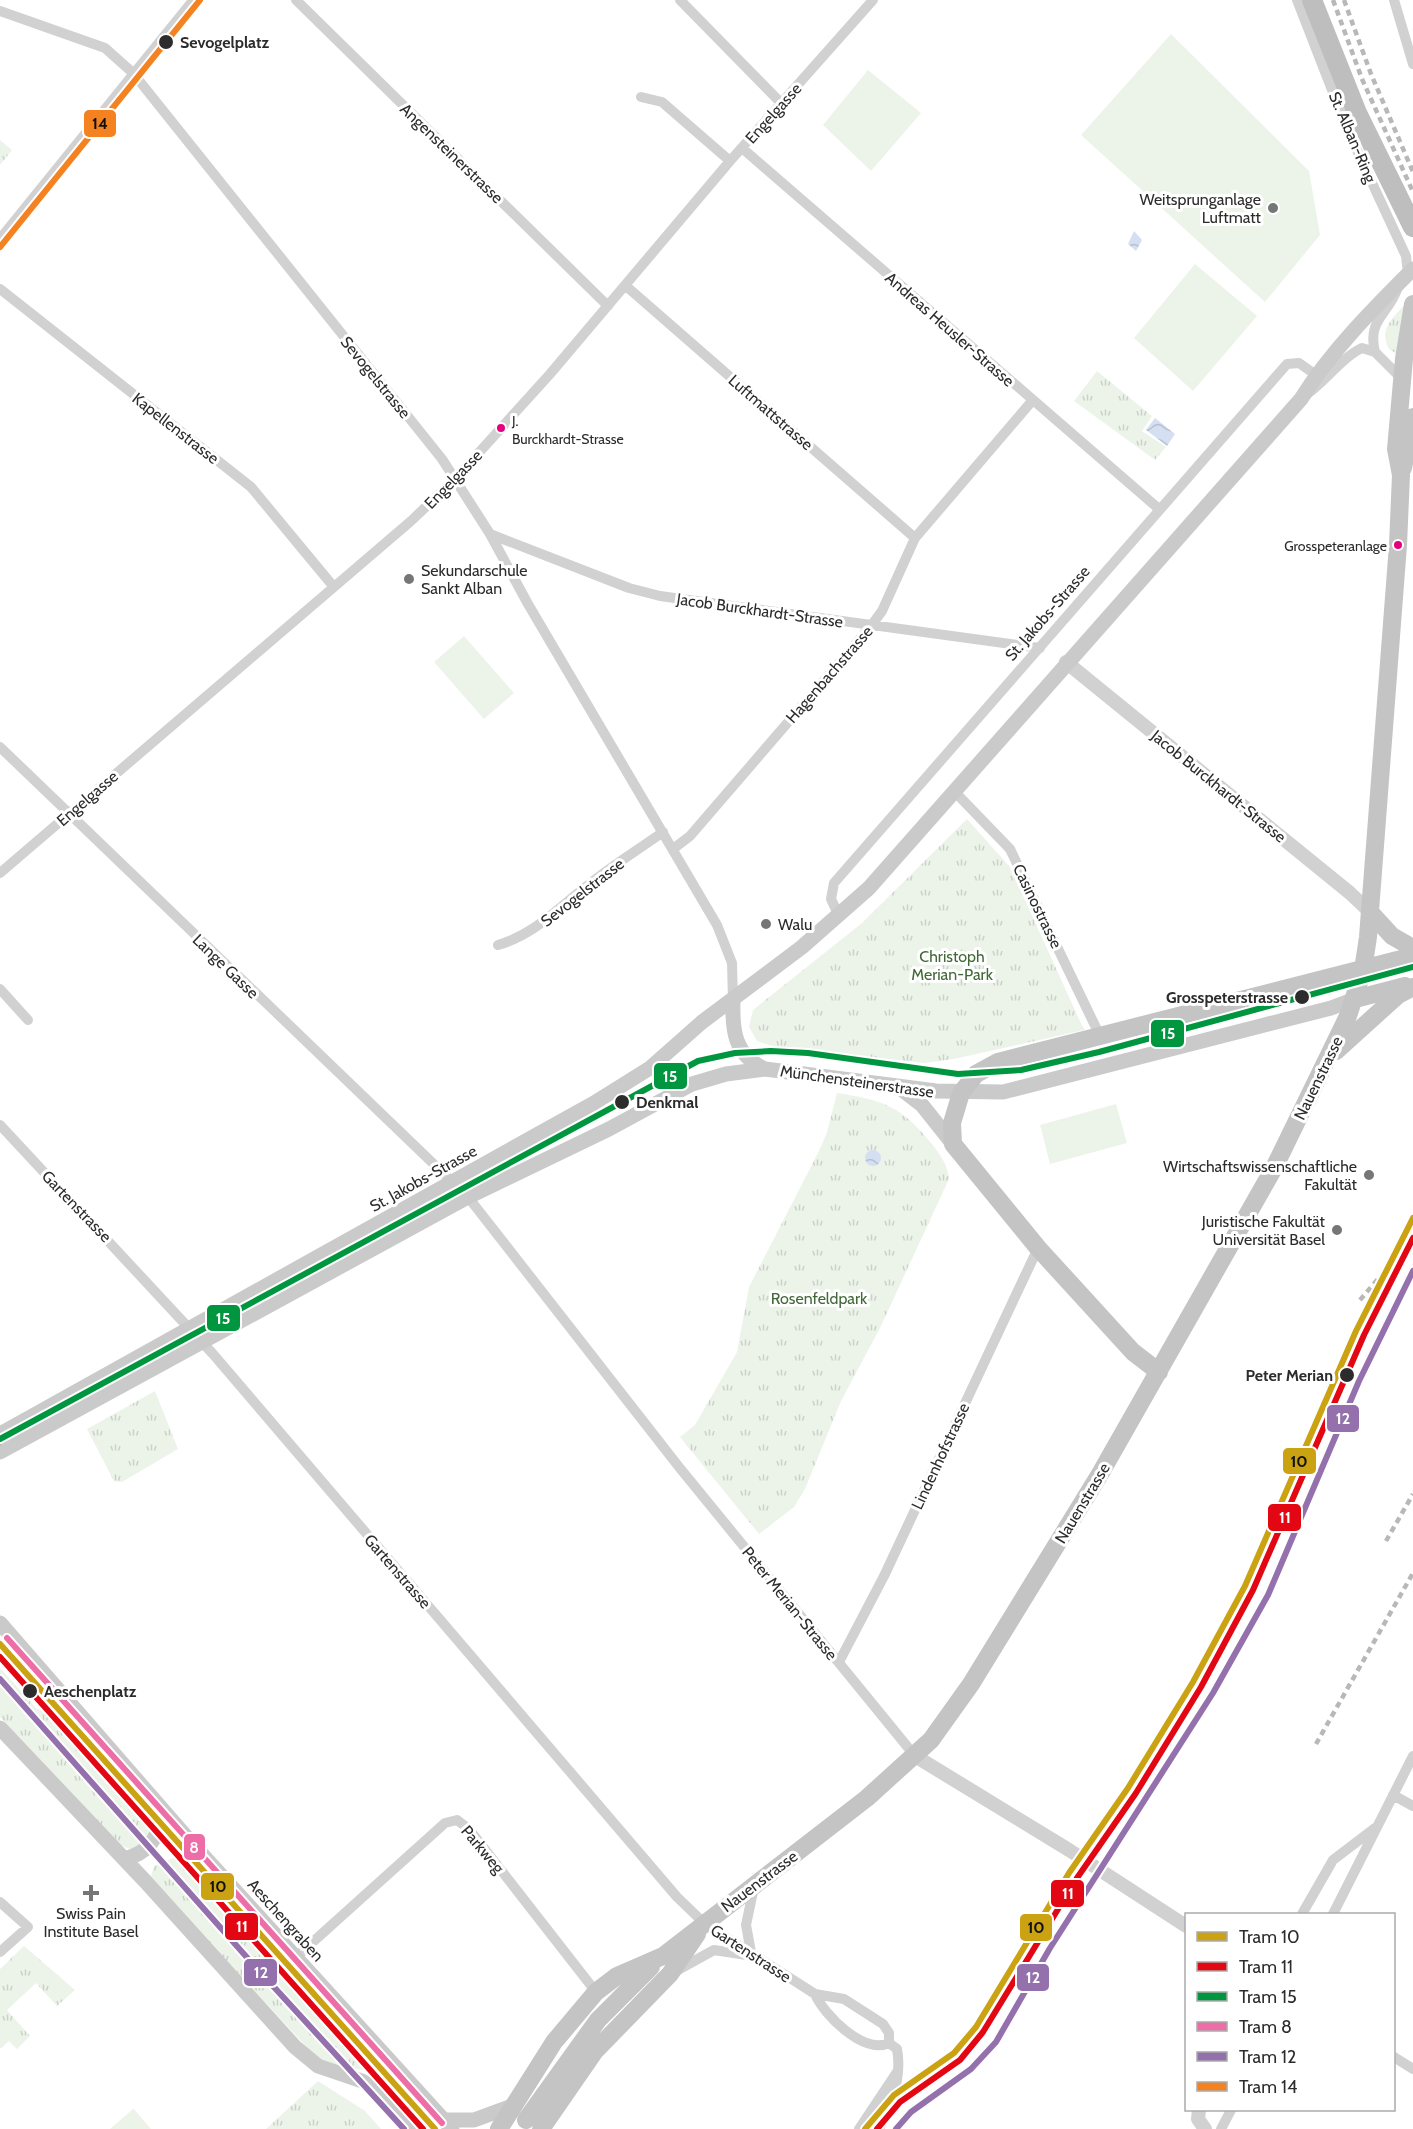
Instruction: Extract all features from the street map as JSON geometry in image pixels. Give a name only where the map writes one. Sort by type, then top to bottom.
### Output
[{"type":"highway","points":[[1312,0],[1349,95],[1413,227]]},
{"type":"highway","points":[[1386,172],[1413,213]]},
{"type":"highway","points":[[1386,172],[1413,245]]},
{"type":"main road","name":"St. Jakobs-Strasse","points":[[0,1434],[453,1183],[650,1068],[702,1022],[734,1000],[839,916],[868,888],[954,791],[1300,399],[1316,375],[1407,275]]},
{"type":"main road","points":[[1401,475],[1396,449],[1402,370],[1413,304]]},
{"type":"main road","points":[[1354,999],[1363,970],[1370,912],[1401,475],[1409,450],[1413,417]]},
{"type":"main road","points":[[1370,912],[1392,936],[1413,948]]},
{"type":"main road","points":[[953,1144],[952,1123],[960,1093],[976,1074],[998,1062],[1413,956]]},
{"type":"main road","points":[[1330,1056],[1398,995],[1413,985]]},
{"type":"main road","name":"Münchensteinerstrasse","points":[[734,1000],[733,1031],[737,1044],[752,1062],[765,1069],[960,1093],[1021,1088],[1413,985]]},
{"type":"main road","name":"Nauenstrasse","points":[[500,2129],[512,2106],[554,2042],[596,1992],[617,1976],[663,1956],[867,1798],[915,1756],[938,1732],[971,1684],[1159,1372],[1274,1168],[1330,1056],[1354,999]]},
{"type":"main road","points":[[0,1452],[468,1197],[609,1130],[692,1083],[726,1074],[765,1069]]},
{"type":"main road","points":[[897,1086],[922,1105],[1038,1248],[1133,1352],[1159,1372]]},
{"type":"main road","name":"Aeschengraben","points":[[0,1623],[295,1958],[448,2124]]},
{"type":"main road","points":[[0,1728],[124,1859],[295,2047],[318,2066],[362,2081],[376,2089],[412,2129]]},
{"type":"main road","points":[[124,1859],[141,1853],[156,1838],[163,1810]]},
{"type":"main road","name":"Nauenstrasse","points":[[533,2125],[595,2051],[670,1974],[704,1923]]},
{"type":"main road","points":[[533,2125],[598,2020],[663,1956]]},
{"type":"main road","points":[[448,2124],[474,2120],[512,2106]]},
{"type":"street","points":[[0,242],[196,0]]},
{"type":"street","name":"Angensteinerstrasse","points":[[296,0],[608,306]]},
{"type":"street","points":[[680,0],[782,104]]},
{"type":"street","name":"Engelgasse","points":[[0,873],[455,479],[626,286],[730,161],[873,0]]},
{"type":"street","name":"St. Alban-Ring","points":[[1297,0],[1348,131],[1406,256],[1407,275]]},
{"type":"street","points":[[1394,0],[1413,64]]},
{"type":"street","name":"Sevogelstrasse","points":[[0,10],[105,48],[135,75],[455,479],[490,534],[528,604],[723,936],[732,963],[734,1000]]},
{"type":"street","points":[[641,97],[662,102],[730,161]]},
{"type":"street","name":"Andreas Heusler-Strasse","points":[[742,148],[1159,509]]},
{"type":"street","points":[[1402,370],[1375,352],[1371,333],[1375,324],[1393,302],[1407,275]]},
{"type":"street","name":"Luftmattstrasse","points":[[626,286],[915,538]]},
{"type":"street","name":"Kapellenstrasse","points":[[0,289],[251,487],[333,586]]},
{"type":"street","name":"St. Jakobs-Strasse","points":[[1300,399],[1323,383],[1352,352],[1362,348],[1375,352]]},
{"type":"street","name":"St. Jakobs-Strasse","points":[[839,916],[831,899],[834,883],[1159,509],[1287,364],[1299,363],[1316,375]]},
{"type":"street","name":"Hagenbachstrasse","points":[[673,849],[690,836],[871,626],[882,611],[915,538],[1032,401]]},
{"type":"street","name":"Jacob Burckhardt-Strasse","points":[[490,534],[629,588],[660,596],[1040,648]]},
{"type":"street","name":"Jacob Burckhardt-Strasse","points":[[1066,662],[1350,893],[1370,912]]},
{"type":"street","name":"Lange Gasse","points":[[0,747],[468,1197]]},
{"type":"street","name":"Casinostrasse","points":[[954,791],[1010,849],[1100,1036]]},
{"type":"street","name":"Sevogelstrasse","points":[[498,945],[519,939],[547,921],[593,881],[663,832]]},
{"type":"street","points":[[0,989],[28,1020]]},
{"type":"street","name":"Gartenstrasse","points":[[0,1125],[190,1328],[669,1888],[704,1923],[815,1994],[844,1999],[883,2024],[890,2033],[889,2043],[880,2046],[866,2042],[836,2023],[824,2012],[815,1994]]},
{"type":"street","name":"Peter Merian-Strasse","points":[[468,1197],[679,1467],[915,1756],[1070,1850],[1185,1925]]},
{"type":"street","name":"Lindenhofstrasse","points":[[839,1662],[884,1576],[1038,1248]]},
{"type":"street","points":[[1334,1913],[1413,1756]]},
{"type":"street","points":[[1393,1795],[1413,1806]]},
{"type":"street","name":"Parkweg","points":[[295,1958],[445,1823],[457,1820],[469,1829],[596,1992]]},
{"type":"street","points":[[1303,1913],[1333,1860],[1377,1827]]},
{"type":"street","points":[[670,1974],[714,1950],[755,1954],[746,1925],[755,1884]]},
{"type":"street","points":[[0,1902],[28,1927],[0,1952]]},
{"type":"street","points":[[879,2129],[890,2108],[897,2072],[897,2049],[889,2043]]},
{"type":"street","points":[[1395,2058],[1413,2069]]},
{"type":"street","points":[[859,2129],[897,2072]]},
{"type":"street","points":[[1199,2111],[1198,2119],[1205,2129]]},
{"type":"street","points":[[1221,2129],[1230,2111]]},
{"type":"green space","points":[[1171,34],[1309,171],[1320,235],[1265,302],[1081,135]]},
{"type":"green space","points":[[868,70],[921,113],[871,171],[823,125]]},
{"type":"green space","points":[[0,140],[12,150],[0,165]]},
{"type":"green space","points":[[1195,264],[1257,316],[1193,391],[1134,338]]},
{"type":"green space","points":[[1406,303],[1400,356],[1389,349],[1385,335],[1388,324]]},
{"type":"green space","points":[[1097,371],[1152,416],[1142,431],[1166,447],[1155,460],[1074,401]]},
{"type":"green space","points":[[464,636],[514,693],[484,719],[434,662]]},
{"type":"green space","name":"Christoph Merian-Park","points":[[967,819],[1010,867],[1084,1030],[954,1059],[924,1063],[772,1046],[757,1041],[749,1027],[753,1010],[862,923]]},
{"type":"green space","name":"Rosenfeldpark","points":[[837,1093],[879,1102],[900,1113],[938,1152],[945,1164],[949,1179],[880,1328],[841,1401],[805,1489],[794,1507],[759,1534],[680,1437],[695,1425],[737,1352],[749,1287],[819,1151],[827,1132]]},
{"type":"green space","points":[[1116,1104],[1127,1143],[1050,1164],[1040,1125]]},
{"type":"green space","points":[[155,1391],[178,1449],[122,1482],[114,1481],[87,1429]]},
{"type":"green space","points":[[0,1668],[37,1709],[46,1710],[152,1829],[146,1841],[132,1850],[118,1844],[0,1717]]},
{"type":"green space","points":[[175,1857],[368,2070],[340,2066],[315,2056],[150,1879],[154,1866]]},
{"type":"green space","points":[[24,1946],[75,1990],[57,2006],[36,1983],[7,2010],[30,2036],[17,2049],[9,2041],[0,2049],[0,1969]]},
{"type":"green space","points":[[318,2081],[365,2111],[381,2129],[266,2129]]},
{"type":"green space","points":[[133,2109],[151,2129],[110,2129]]},
{"type":"water","points":[[1134,231],[1142,240],[1136,251],[1128,244]]},
{"type":"water","points":[[1155,418],[1175,434],[1167,446],[1146,430]]},
{"type":"water","points":[[873,1150],[879,1152],[881,1158],[879,1164],[873,1166],[867,1164],[865,1158],[867,1152]]},
{"type":"railway","points":[[1333,0],[1362,79],[1413,192]]},
{"type":"railway","points":[[1344,0],[1371,74],[1413,172]]},
{"type":"railway","points":[[1360,1300],[1413,1238]]},
{"type":"railway","points":[[1386,1541],[1413,1494]]},
{"type":"railway","points":[[1316,1744],[1413,1573]]},
{"type":"tram line","name":"14","points":[[0,247],[200,0]]},
{"type":"tram line","name":"15","points":[[0,1439],[698,1061],[735,1053],[771,1051],[808,1053],[958,1074],[1021,1070],[1099,1052],[1413,967]]},
{"type":"tram line","name":"10","points":[[865,2129],[894,2095],[954,2053],[976,2027],[1069,1873],[1128,1788],[1193,1682],[1245,1586],[1356,1331],[1413,1218]]},
{"type":"tram line","name":"11","points":[[877,2129],[900,2102],[960,2060],[983,2032],[1077,1878],[1136,1793],[1201,1687],[1253,1590],[1364,1335],[1413,1238]]},
{"type":"tram line","name":"12","points":[[896,2129],[911,2112],[971,2069],[996,2042],[1050,1948],[1213,1693],[1268,1595],[1359,1381],[1413,1271]]},
{"type":"tram line","name":"8","points":[[7,1638],[442,2123]]},
{"type":"tram line","name":"10","points":[[0,1644],[435,2129]]},
{"type":"tram line","name":"11","points":[[0,1657],[423,2129]]},
{"type":"tram line","name":"12","points":[[0,1679],[251,1962],[404,2129]]},
{"type":"place","name":"Sevogelplatz","points":[[166,42]]},
{"type":"place","name":"Weitsprunganlage Luftmatt","points":[[1273,208]]},
{"type":"place","name":"J. Burckhardt-Strasse","points":[[501,428]]},
{"type":"place","name":"Grosspeteranlage","points":[[1398,545]]},
{"type":"place","name":"Sekundarschule Sankt Alban","points":[[409,579]]},
{"type":"place","name":"Walu","points":[[766,924]]},
{"type":"place","name":"Grosspeterstrasse","points":[[1302,997]]},
{"type":"place","name":"Denkmal","points":[[622,1102]]},
{"type":"place","name":"Wirtschaftswissenschaftliche Fakultät","points":[[1369,1175]]},
{"type":"place","name":"Juristische Fakultät Universität Basel","points":[[1337,1230]]},
{"type":"place","name":"Peter Merian","points":[[1347,1375]]},
{"type":"place","name":"Aeschenplatz","points":[[30,1691]]},
{"type":"place","name":"Swiss Pain Institute Basel","points":[[91,1893]]}]
